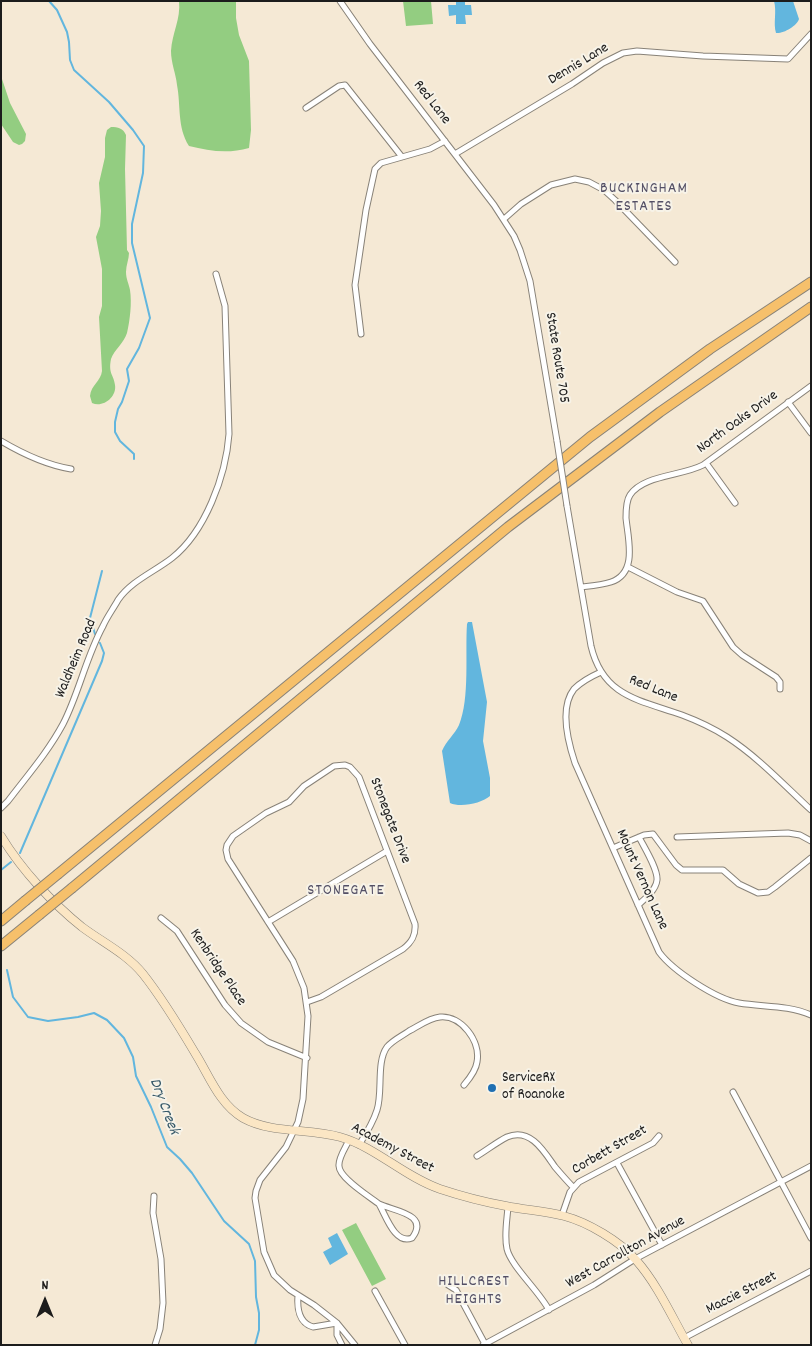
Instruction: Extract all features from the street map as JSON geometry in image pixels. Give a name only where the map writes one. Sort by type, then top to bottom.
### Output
[{"type":"highway","points":[[1,920],[590,438],[710,349],[811,282]]},
{"type":"highway","points":[[1,946],[515,522],[653,417],[811,307]]},
{"type":"street","name":"Red Lane","points":[[340,1],[370,44],[504,219]]},
{"type":"street","name":"Dennis Lane","points":[[455,154],[572,84],[603,63],[624,53],[637,51],[703,56],[788,59],[811,34]]},
{"type":"street","points":[[306,108],[338,86],[345,86],[402,157]]},
{"type":"street","points":[[361,334],[355,286],[366,210],[375,169],[381,163],[430,149],[445,141]]},
{"type":"street","points":[[504,219],[521,204],[551,185],[558,182],[575,180],[589,182],[604,190],[615,200],[676,262]]},
{"type":"street","name":"State Route 705","points":[[504,219],[520,250],[530,280],[567,506]]},
{"type":"street","name":"Waldheim Road","points":[[1,808],[48,748],[62,724],[77,693],[103,626],[120,598],[140,579],[158,568],[185,546],[204,517],[214,497],[228,450],[229,434],[225,306],[216,274]]},
{"type":"street","name":"North Oaks Drive","points":[[628,567],[630,557],[626,510],[628,496],[645,482],[693,470],[706,463],[811,386]]},
{"type":"street","points":[[788,402],[811,433]]},
{"type":"street","points":[[1,440],[34,458],[54,466],[71,469]]},
{"type":"street","points":[[706,463],[735,503]]},
{"type":"street","name":"Red Lane","points":[[567,506],[590,646],[596,663],[609,683],[637,701],[696,720],[727,737],[762,765],[811,810]]},
{"type":"street","points":[[581,587],[612,582],[628,567],[677,592],[703,601],[733,647],[776,677],[780,682],[780,689]]},
{"type":"street","name":"Mount Vernon Lane","points":[[601,672],[586,680],[574,690],[568,702],[567,723],[574,758],[653,939],[664,957],[683,974],[718,995],[736,1002],[792,1009],[811,1015]]},
{"type":"street","name":"Stonegate Drive","points":[[307,1002],[322,997],[403,949],[413,940],[416,930],[357,774],[345,766],[334,766],[304,786],[289,802],[266,813],[233,836],[226,850],[228,859],[293,961],[307,1002],[309,1030],[303,1099],[295,1130],[286,1147],[260,1180],[256,1191],[255,1198],[264,1252],[269,1268],[280,1282],[337,1323],[355,1345]]},
{"type":"street","points":[[613,848],[648,833],[655,835],[676,866],[682,870],[723,870],[739,884],[758,893],[768,892],[811,858]]},
{"type":"street","points":[[677,837],[788,833],[800,835],[811,841]]},
{"type":"street","name":"Academy Street","points":[[1,836],[23,867],[61,909],[83,928],[122,954],[142,972],[176,1022],[221,1098],[228,1106],[250,1121],[275,1128],[325,1133],[349,1140],[423,1182],[508,1207],[562,1215],[578,1221],[627,1250],[657,1291],[686,1341]]},
{"type":"street","points":[[638,905],[649,896],[657,881],[656,873],[639,837]]},
{"type":"street","points":[[268,922],[387,851]]},
{"type":"street","name":"Kenbridge Place","points":[[160,918],[177,931],[225,1005],[241,1022],[268,1042],[306,1058]]},
{"type":"street","points":[[359,1145],[377,1111],[385,1050],[394,1040],[428,1020],[440,1017],[454,1019],[461,1023],[472,1039],[478,1060],[472,1074],[464,1085]]},
{"type":"street","points":[[733,1092],[811,1238]]},
{"type":"street","name":"Corbett Street","points":[[562,1215],[573,1187],[584,1179],[653,1143],[659,1136]]},
{"type":"street","points":[[477,1156],[507,1137],[530,1138],[540,1146],[573,1187]]},
{"type":"street","points":[[349,1140],[339,1163],[340,1171],[348,1181],[379,1204],[414,1218],[416,1230],[412,1238],[406,1240],[399,1237],[379,1204]]},
{"type":"street","points":[[617,1163],[662,1246]]},
{"type":"street","name":"West Carrollton Avenue","points":[[484,1344],[594,1286],[635,1259],[811,1166]]},
{"type":"street","points":[[154,1196],[153,1213],[159,1243],[162,1278],[162,1316],[155,1345]]},
{"type":"street","points":[[508,1207],[506,1239],[508,1252],[549,1310]]},
{"type":"street","name":"Maccie Street","points":[[686,1341],[811,1271]]},
{"type":"street","points":[[448,1284],[456,1290],[484,1344]]},
{"type":"street","points":[[375,1291],[404,1345]]},
{"type":"street","points":[[298,1296],[300,1316],[308,1325],[319,1327],[337,1323],[337,1335],[342,1345]]},
{"type":"green space","points":[[179,1],[236,1],[239,35],[249,61],[251,130],[249,148],[234,151],[211,150],[189,146],[185,139],[181,124],[171,51],[179,14]]},
{"type":"green space","points":[[403,1],[431,1],[433,24],[406,26]]},
{"type":"green space","points":[[1,76],[10,103],[26,134],[25,141],[19,145],[13,142],[1,124]]},
{"type":"green space","points":[[111,127],[120,128],[126,135],[127,250],[129,253],[126,277],[130,290],[131,306],[127,333],[114,353],[110,364],[115,385],[114,394],[105,403],[96,404],[92,403],[90,396],[102,371],[99,317],[102,306],[102,269],[96,237],[100,226],[99,183],[105,157],[105,138],[107,130]]},
{"type":"green space","points":[[356,1223],[386,1279],[372,1286],[342,1230]]},
{"type":"water","points":[[456,1],[465,1],[465,5],[471,5],[472,15],[465,15],[466,24],[456,24],[456,15],[449,16],[448,5],[456,5]]},
{"type":"water","points":[[774,1],[793,1],[799,19],[793,27],[779,33],[776,33],[775,29]]},
{"type":"water","points":[[468,622],[472,622],[487,702],[483,741],[490,778],[490,796],[477,803],[460,805],[450,803],[442,751],[459,725],[465,702]]},
{"type":"water","points":[[337,1233],[348,1254],[330,1265],[323,1252],[332,1247],[328,1238]]},
{"type":"waterway","points":[[49,1],[57,10],[67,32],[70,60],[74,70],[109,102],[144,146],[143,173],[132,224],[132,243],[150,318],[139,348],[127,369],[129,381],[115,422],[115,432],[120,441],[134,454],[134,459]]},
{"type":"waterway","points":[[95,634],[90,618],[102,571]]},
{"type":"waterway","points":[[20,853],[102,661],[104,653],[100,643]]},
{"type":"waterway","points":[[1,870],[11,862]]},
{"type":"waterway","name":"Dry Creek","points":[[7,970],[13,997],[28,1017],[48,1021],[94,1013],[107,1020],[124,1038],[133,1057],[136,1076],[167,1147],[192,1173],[224,1221],[249,1244],[255,1261],[256,1297],[259,1313],[259,1330],[255,1345]]},
{"type":"place","name":"ServiceRX of Roanoke","points":[[492,1088]]},
{"type":"district","name":"BUCKINGHAM ESTATES","points":[[644,199]]},
{"type":"district","name":"STONEGATE","points":[[346,892]]},
{"type":"district","name":"HILLCREST HEIGHTS","points":[[474,1292]]}]
